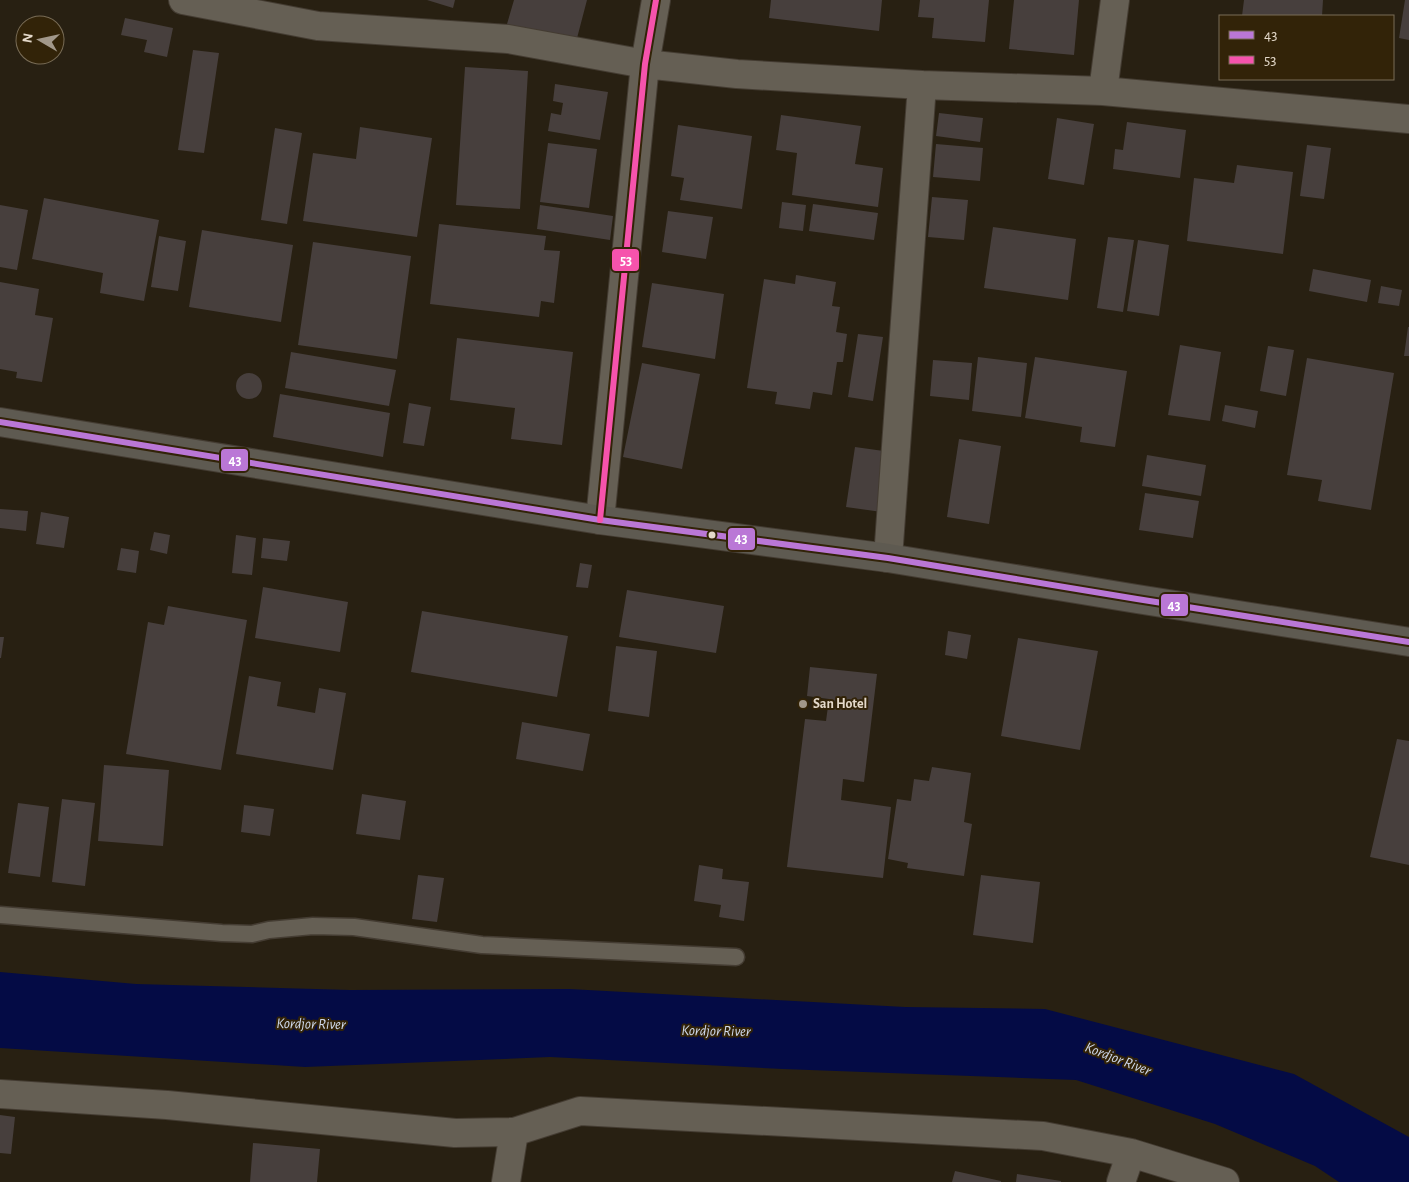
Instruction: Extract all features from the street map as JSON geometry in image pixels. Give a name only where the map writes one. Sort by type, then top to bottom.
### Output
[{"type":"main road","points":[[0,422],[600,520],[888,558],[1409,642]]},
{"type":"street","points":[[182,0],[318,26],[508,39],[645,64],[737,74],[922,85],[1103,91],[1409,119]]},
{"type":"street","points":[[600,520],[645,64],[656,0]]},
{"type":"street","points":[[1103,91],[1115,0]]},
{"type":"street","points":[[888,558],[922,85]]},
{"type":"street","points":[[0,1094],[167,1105],[455,1134],[514,1132],[580,1111],[1043,1136],[1131,1153],[1225,1182]]},
{"type":"street","points":[[506,1182],[514,1132]]},
{"type":"street","points":[[1122,1182],[1131,1153]]},
{"type":"lane","points":[[0,915],[222,933],[252,934],[269,930],[313,926],[354,927],[482,945],[736,958]]},
{"type":"water","name":"Kordjor River","points":[[0,972],[136,984],[350,990],[569,989],[905,1007],[1045,1009],[1294,1074],[1409,1137],[1409,1182],[1339,1182],[1315,1166],[1215,1124],[1076,1080],[783,1069],[550,1057],[305,1067],[0,1048]]},
{"type":"building","points":[[427,0],[455,0],[453,8]]},
{"type":"building","points":[[514,0],[587,0],[576,42],[507,24]]},
{"type":"building","points":[[771,0],[882,0],[879,31],[769,18]]},
{"type":"building","points":[[920,0],[989,0],[985,42],[932,38],[934,18],[918,17]]},
{"type":"building","points":[[1014,0],[1079,0],[1074,55],[1009,49]]},
{"type":"building","points":[[1244,0],[1323,0],[1322,15],[1242,15]]},
{"type":"building","points":[[1405,0],[1409,0],[1409,40],[1399,38]]},
{"type":"building","points":[[125,18],[173,28],[167,57],[144,52],[147,40],[121,35]]},
{"type":"building","points":[[193,50],[219,53],[204,153],[178,150]]},
{"type":"building","points":[[465,67],[528,71],[520,209],[456,205]]},
{"type":"building","points":[[555,84],[608,92],[600,140],[548,131],[551,113],[561,115],[563,103],[553,101]]},
{"type":"building","points":[[939,113],[983,118],[980,142],[936,136]]},
{"type":"building","points":[[781,115],[861,126],[855,164],[883,168],[878,207],[792,195],[797,153],[776,150]]},
{"type":"building","points":[[1057,118],[1094,124],[1084,185],[1048,179]]},
{"type":"building","points":[[1127,122],[1186,130],[1180,178],[1113,169],[1115,149],[1123,150]]},
{"type":"building","points":[[678,125],[752,136],[742,209],[680,200],[684,178],[671,176]]},
{"type":"building","points":[[360,127],[432,138],[417,237],[303,221],[313,153],[356,159]]},
{"type":"building","points":[[275,128],[302,133],[287,224],[261,220]]},
{"type":"building","points":[[548,143],[597,149],[589,208],[540,202]]},
{"type":"building","points":[[936,144],[983,148],[980,181],[933,177]]},
{"type":"building","points":[[1307,145],[1331,148],[1324,199],[1300,196]]},
{"type":"building","points":[[1237,165],[1293,172],[1283,254],[1187,241],[1194,178],[1234,183]]},
{"type":"building","points":[[932,197],[968,200],[964,240],[928,237]]},
{"type":"building","points":[[44,198],[159,220],[144,301],[100,293],[103,273],[32,259]]},
{"type":"building","points":[[782,202],[806,205],[803,231],[779,228]]},
{"type":"building","points":[[813,204],[878,213],[874,240],[809,231]]},
{"type":"building","points":[[0,205],[28,210],[17,270],[0,267]]},
{"type":"building","points":[[540,205],[613,216],[610,240],[537,229]]},
{"type":"building","points":[[668,211],[713,217],[706,259],[662,252]]},
{"type":"building","points":[[439,224],[546,236],[544,250],[560,251],[554,303],[541,301],[539,317],[430,304]]},
{"type":"building","points":[[993,227],[1076,239],[1068,300],[984,288]]},
{"type":"building","points":[[202,230],[293,245],[281,322],[189,307]]},
{"type":"building","points":[[159,236],[186,241],[178,291],[151,287]]},
{"type":"building","points":[[1108,237],[1134,240],[1123,312],[1097,308]]},
{"type":"building","points":[[1138,240],[1169,245],[1159,316],[1127,311]]},
{"type":"building","points":[[313,242],[411,256],[397,359],[298,345]]},
{"type":"building","points":[[1313,269],[1371,280],[1367,302],[1309,291]]},
{"type":"building","points":[[796,275],[836,282],[832,306],[840,307],[836,332],[847,334],[843,362],[837,362],[832,395],[813,392],[810,409],[775,404],[777,392],[747,388],[764,279],[795,284]]},
{"type":"building","points":[[0,282],[39,289],[35,315],[53,318],[42,382],[16,378],[17,372],[0,369]]},
{"type":"building","points":[[652,283],[724,294],[715,359],[642,347]]},
{"type":"building","points":[[1381,286],[1402,290],[1399,306],[1378,303]]},
{"type":"building","points":[[1408,327],[1409,356],[1404,356]]},
{"type":"building","points":[[858,334],[883,337],[873,401],[848,397]]},
{"type":"building","points":[[457,338],[573,352],[562,445],[511,439],[515,408],[450,400]]},
{"type":"building","points":[[1180,345],[1221,352],[1210,421],[1168,415]]},
{"type":"building","points":[[1268,346],[1294,350],[1286,396],[1260,391]]},
{"type":"building","points":[[291,352],[396,370],[389,406],[285,388]]},
{"type":"building","points":[[978,357],[1027,363],[1021,417],[972,411]]},
{"type":"building","points":[[1035,357],[1127,371],[1115,447],[1080,442],[1082,427],[1025,418]]},
{"type":"building","points":[[1307,358],[1394,373],[1371,510],[1318,501],[1322,480],[1287,475]]},
{"type":"building","points":[[933,360],[972,363],[969,400],[930,396]]},
{"type":"building","points":[[642,363],[700,374],[682,469],[623,457]]},
{"type":"building","points":[[249,373],[258,377],[262,386],[258,395],[249,399],[240,395],[236,386],[240,377]]},
{"type":"building","points":[[280,394],[390,413],[383,457],[273,437]]},
{"type":"building","points":[[409,403],[431,407],[424,446],[403,443]]},
{"type":"building","points":[[1225,405],[1258,411],[1255,428],[1222,421]]},
{"type":"building","points":[[959,439],[1001,446],[989,524],[947,517]]},
{"type":"building","points":[[855,447],[898,453],[889,513],[846,507]]},
{"type":"building","points":[[1147,455],[1206,465],[1201,496],[1142,486]]},
{"type":"building","points":[[1145,493],[1199,501],[1193,538],[1139,530]]},
{"type":"building","points":[[0,509],[28,511],[26,531],[0,528]]},
{"type":"building","points":[[41,512],[69,517],[64,548],[36,544]]},
{"type":"building","points":[[154,532],[170,535],[167,554],[150,550]]},
{"type":"building","points":[[236,535],[256,538],[252,575],[232,573]]},
{"type":"building","points":[[263,538],[290,541],[287,561],[261,558]]},
{"type":"building","points":[[121,548],[139,551],[136,573],[117,570]]},
{"type":"building","points":[[580,563],[592,565],[588,588],[576,587]]},
{"type":"building","points":[[263,587],[348,602],[340,652],[255,638]]},
{"type":"building","points":[[627,590],[724,606],[716,653],[619,637]]},
{"type":"building","points":[[168,606],[247,620],[221,770],[126,754],[148,622],[164,625]]},
{"type":"building","points":[[422,611],[568,636],[557,697],[411,672]]},
{"type":"building","points":[[948,631],[971,635],[967,659],[945,655]]},
{"type":"building","points":[[0,637],[4,637],[1,658],[0,658]]},
{"type":"building","points":[[1018,638],[1098,651],[1080,750],[1001,736]]},
{"type":"building","points":[[616,646],[657,651],[649,717],[608,711]]},
{"type":"building","points":[[810,667],[877,674],[864,782],[843,779],[841,800],[891,807],[883,878],[787,867],[805,719],[826,721],[829,699],[807,696]]},
{"type":"building","points":[[249,676],[281,682],[277,706],[315,713],[319,688],[346,693],[333,770],[236,754]]},
{"type":"building","points":[[522,722],[590,734],[583,771],[516,759]]},
{"type":"building","points":[[1397,739],[1409,741],[1409,865],[1370,857]]},
{"type":"building","points":[[104,765],[169,770],[163,846],[98,841]]},
{"type":"building","points":[[932,767],[971,773],[964,822],[972,824],[964,876],[907,868],[908,863],[888,859],[897,799],[911,801],[914,779],[929,781]]},
{"type":"building","points":[[362,794],[406,801],[400,840],[356,834]]},
{"type":"building","points":[[62,799],[95,803],[85,886],[52,882]]},
{"type":"building","points":[[18,803],[49,807],[40,877],[8,873]]},
{"type":"building","points":[[244,805],[274,809],[270,836],[241,832]]},
{"type":"building","points":[[699,865],[723,869],[722,879],[749,882],[744,921],[719,917],[721,905],[694,901]]},
{"type":"building","points":[[418,875],[444,878],[437,922],[412,919]]},
{"type":"building","points":[[981,875],[1040,882],[1033,943],[973,935]]},
{"type":"building","points":[[0,1115],[15,1117],[11,1154],[0,1153]]},
{"type":"building","points":[[253,1143],[320,1149],[317,1182],[250,1182]]},
{"type":"building","points":[[955,1171],[1001,1181],[1001,1182],[952,1182]]},
{"type":"building","points":[[1017,1174],[1061,1181],[1061,1182],[1016,1182]]},
{"type":"transit line","name":"53","points":[[600,520],[645,64],[656,0]]},
{"type":"transit line","name":"43","points":[[0,422],[600,520],[888,558],[1409,642]]},
{"type":"place","name":"San Hotel","points":[[803,704]]}]
